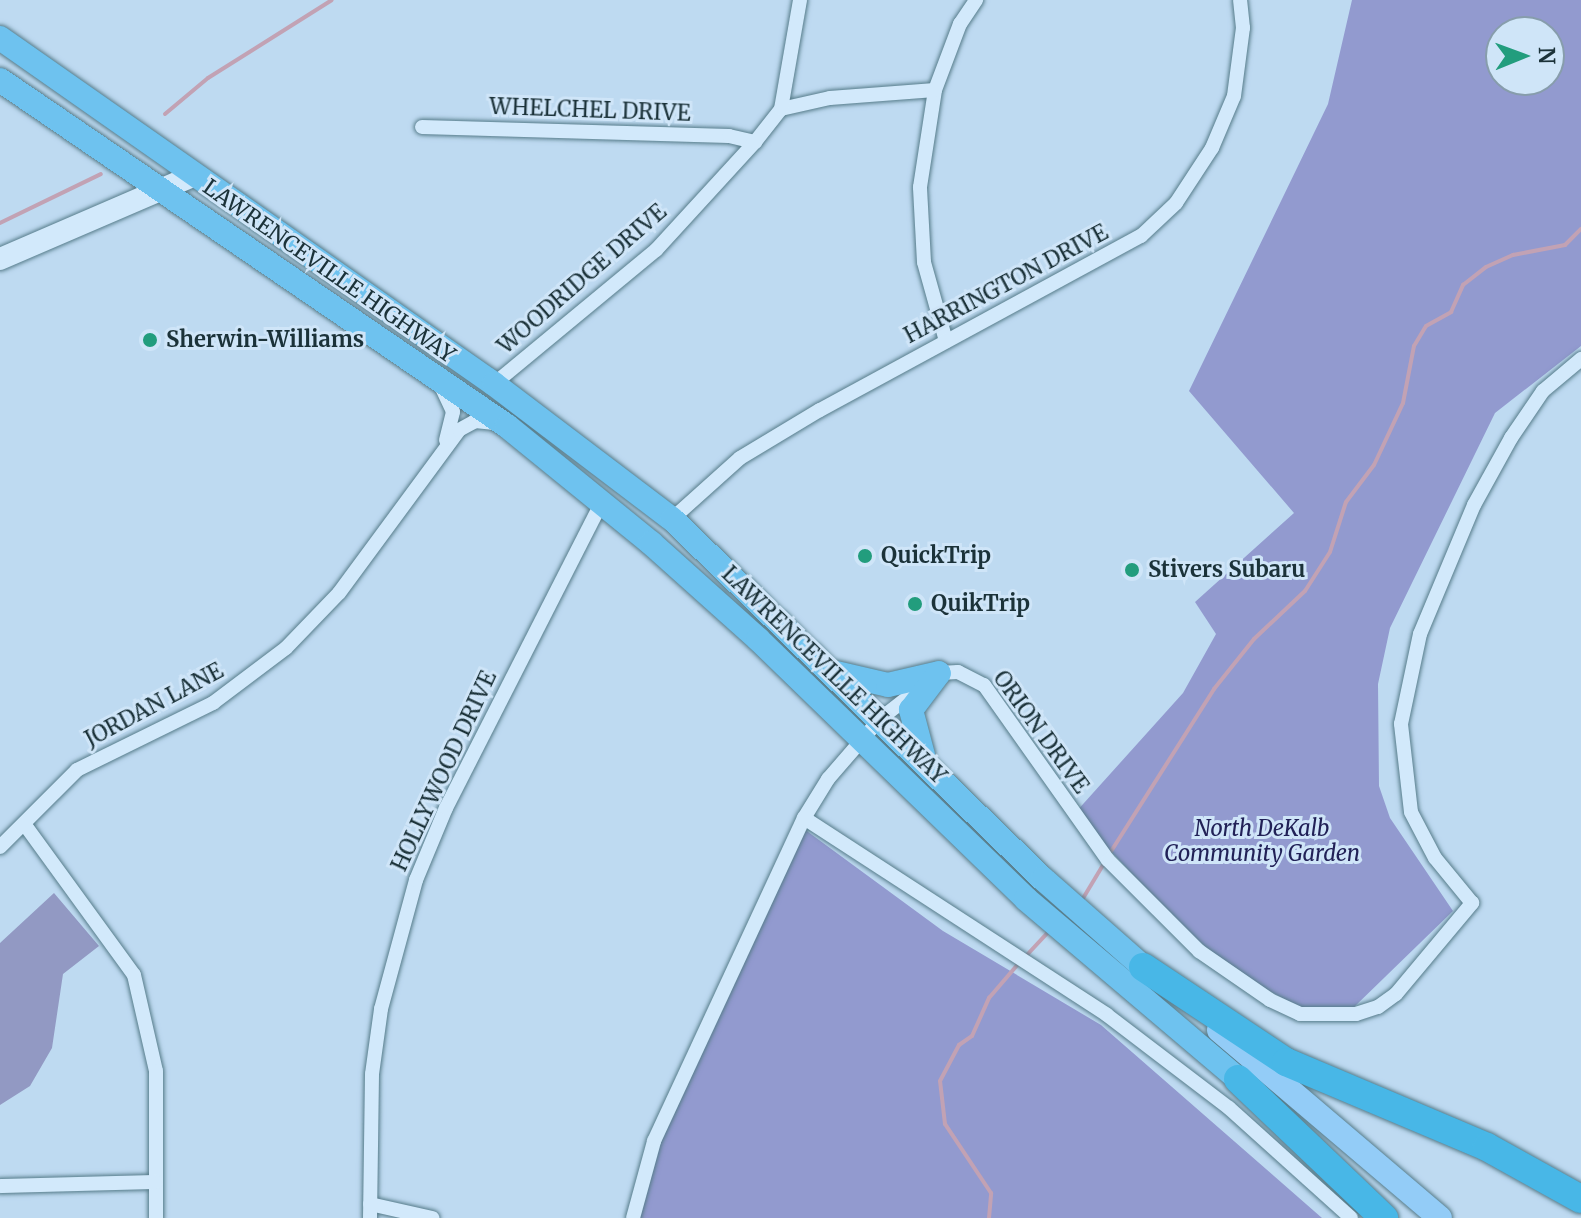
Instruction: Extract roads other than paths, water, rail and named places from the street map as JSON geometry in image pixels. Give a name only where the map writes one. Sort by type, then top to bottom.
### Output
[{"type":"highway","name":"LAWRENCEVILLE HIGHWAY","points":[[0,38],[494,384],[672,519],[1043,879],[1143,967]]},
{"type":"highway","name":"LAWRENCEVILLE HIGHWAY","points":[[0,80],[166,189],[507,426],[602,502],[758,639],[860,742],[1026,899],[1238,1079]]},
{"type":"highway","points":[[831,672],[874,685],[939,673]]},
{"type":"highway","points":[[928,766],[911,710],[939,673]]},
{"type":"highway","points":[[1143,967],[1286,1062],[1487,1147],[1581,1199]]},
{"type":"highway","points":[[1238,1079],[1384,1218]]},
{"type":"main road","points":[[0,259],[193,176]]},
{"type":"main road","name":"LAWRENCEVILLE HIGHWAY","points":[[1143,967],[1440,1218]]},
{"type":"main road","name":"LAWRENCEVILLE HIGHWAY","points":[[1238,1079],[1342,1155],[1415,1218]]},
{"type":"street","name":"WOODRIDGE DRIVE","points":[[494,384],[656,250],[755,142],[781,109],[800,0]]},
{"type":"street","points":[[946,341],[924,262],[920,187],[935,90],[960,24],[976,0]]},
{"type":"street","name":"HARRINGTON DRIVE","points":[[672,519],[740,458],[946,341],[1087,270],[1141,236],[1176,203],[1212,148],[1234,96],[1243,28],[1240,0]]},
{"type":"street","points":[[781,109],[830,98],[935,90]]},
{"type":"street","name":"WHELCHEL DRIVE","points":[[422,127],[729,136],[755,142]]},
{"type":"street","name":"ORION DRIVE","points":[[939,673],[958,672],[984,685],[1076,820],[1135,889],[1199,951],[1270,1000],[1300,1014],[1330,1017],[1378,1007],[1396,994],[1472,903],[1435,858],[1411,812],[1401,724],[1406,684],[1420,634],[1474,505],[1543,391],[1581,359]]},
{"type":"street","name":"JORDAN LANE","points":[[432,374],[452,407],[444,448]]},
{"type":"street","name":"JORDAN LANE","points":[[0,847],[25,825],[45,796],[77,770],[213,703],[286,648],[339,593],[444,448],[467,423],[507,426]]},
{"type":"street","name":"HOLLYWOOD DRIVE","points":[[370,1211],[377,1035],[416,880],[446,808],[602,502]]},
{"type":"street","points":[[633,1218],[654,1141],[804,818],[880,719],[939,673]]},
{"type":"street","points":[[804,818],[1061,983],[1229,1108],[1351,1218]]},
{"type":"street","points":[[25,825],[134,975],[156,1071],[156,1218]]},
{"type":"street","points":[[0,1186],[156,1182]]},
{"type":"street","points":[[370,1211],[432,1218]]},
{"type":"waterway","points":[[165,114],[208,78],[332,0]]},
{"type":"waterway","points":[[0,223],[101,174]]},
{"type":"waterway","points":[[1110,853],[1214,689],[1254,639],[1305,591],[1330,552],[1346,502],[1374,465],[1403,403],[1414,346],[1426,326],[1451,312],[1463,285],[1486,267],[1513,255],[1565,245],[1581,229]]},
{"type":"waterway","points":[[1082,900],[1106,860]]},
{"type":"waterway","points":[[1025,957],[1049,931]]},
{"type":"waterway","points":[[989,1218],[991,1193],[945,1124],[940,1081],[959,1045],[972,1036],[989,998],[1019,963]]},
{"type":"place","name":"Sherwin-Williams","points":[[150,340]]},
{"type":"place","name":"QuickTrip","points":[[865,556]]},
{"type":"place","name":"Stivers Subaru","points":[[1132,570]]},
{"type":"place","name":"QuikTrip","points":[[915,604]]},
{"type":"park label","name":"North DeKalb Community Garden","points":[[1262,840]]}]
